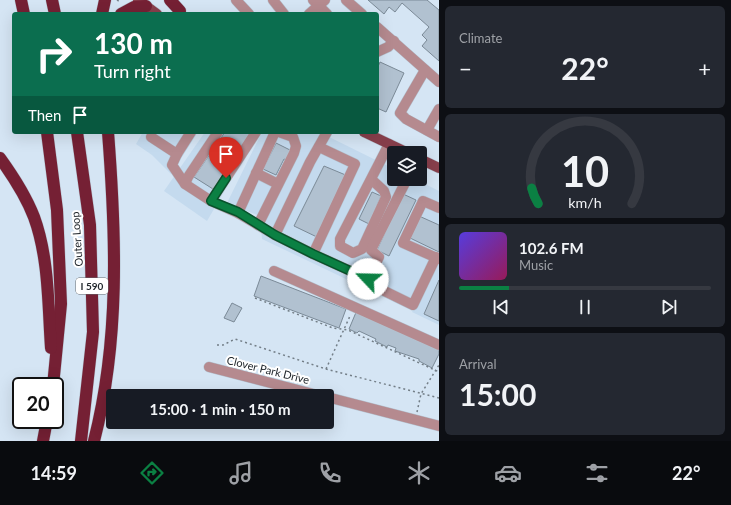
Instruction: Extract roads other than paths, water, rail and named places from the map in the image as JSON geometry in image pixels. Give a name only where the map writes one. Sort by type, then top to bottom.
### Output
[{"type":"highway","points":[[21,0],[24,12]]},
{"type":"highway","points":[[52,0],[55,12]]},
{"type":"highway","points":[[102,12],[105,0]]},
{"type":"highway","points":[[170,0],[182,12]]},
{"type":"highway","points":[[121,9],[134,7],[142,3]]},
{"type":"highway","name":"Outer Loop","points":[[47,134],[58,210],[61,304],[54,377]]},
{"type":"highway","name":"Outer Loop","points":[[77,134],[90,225],[93,325],[81,441]]},
{"type":"highway","points":[[94,441],[99,420],[111,343],[115,278],[108,134]]},
{"type":"highway","points":[[0,158],[23,194],[34,217],[39,235],[44,258],[47,286],[52,377]]},
{"type":"highway","points":[[43,441],[45,429]]},
{"type":"main road","points":[[165,0],[182,12]]},
{"type":"main road","points":[[142,3],[154,12]]},
{"type":"main road","points":[[368,134],[393,146]]},
{"type":"main road","points":[[427,162],[439,168]]},
{"type":"lane","points":[[236,0],[247,12]]},
{"type":"lane","points":[[273,0],[282,12]]},
{"type":"lane","points":[[346,0],[360,12]]},
{"type":"lane","points":[[311,12],[319,2],[326,12]]},
{"type":"lane","points":[[379,29],[439,82]]},
{"type":"lane","points":[[379,51],[388,48],[394,41]]},
{"type":"lane","points":[[425,70],[400,113],[406,119],[439,137]]},
{"type":"lane","points":[[427,130],[439,109]]},
{"type":"lane","points":[[190,134],[172,165],[185,184],[211,201],[238,212],[275,235],[368,279]]},
{"type":"lane","points":[[185,184],[188,177],[217,134]]},
{"type":"lane","points":[[211,201],[255,134]]},
{"type":"lane","points":[[238,212],[274,134]]},
{"type":"lane","points":[[258,225],[296,146],[293,137],[285,134]]},
{"type":"lane","points":[[275,235],[326,134]]},
{"type":"lane","points":[[152,137],[177,154]]},
{"type":"lane","points":[[371,179],[384,190],[386,197],[362,249],[353,253],[340,246],[340,239],[389,144]]},
{"type":"lane","points":[[313,254],[355,164],[319,147]]},
{"type":"lane","points":[[256,173],[278,184]]},
{"type":"lane","points":[[403,186],[371,250],[380,257],[366,282],[413,305],[438,258],[403,243],[423,201],[439,208]]},
{"type":"lane","points":[[274,270],[439,345]]},
{"type":"lane","name":"Clover Park Drive","points":[[209,368],[293,389]]},
{"type":"lane","points":[[334,399],[439,426]]}]
